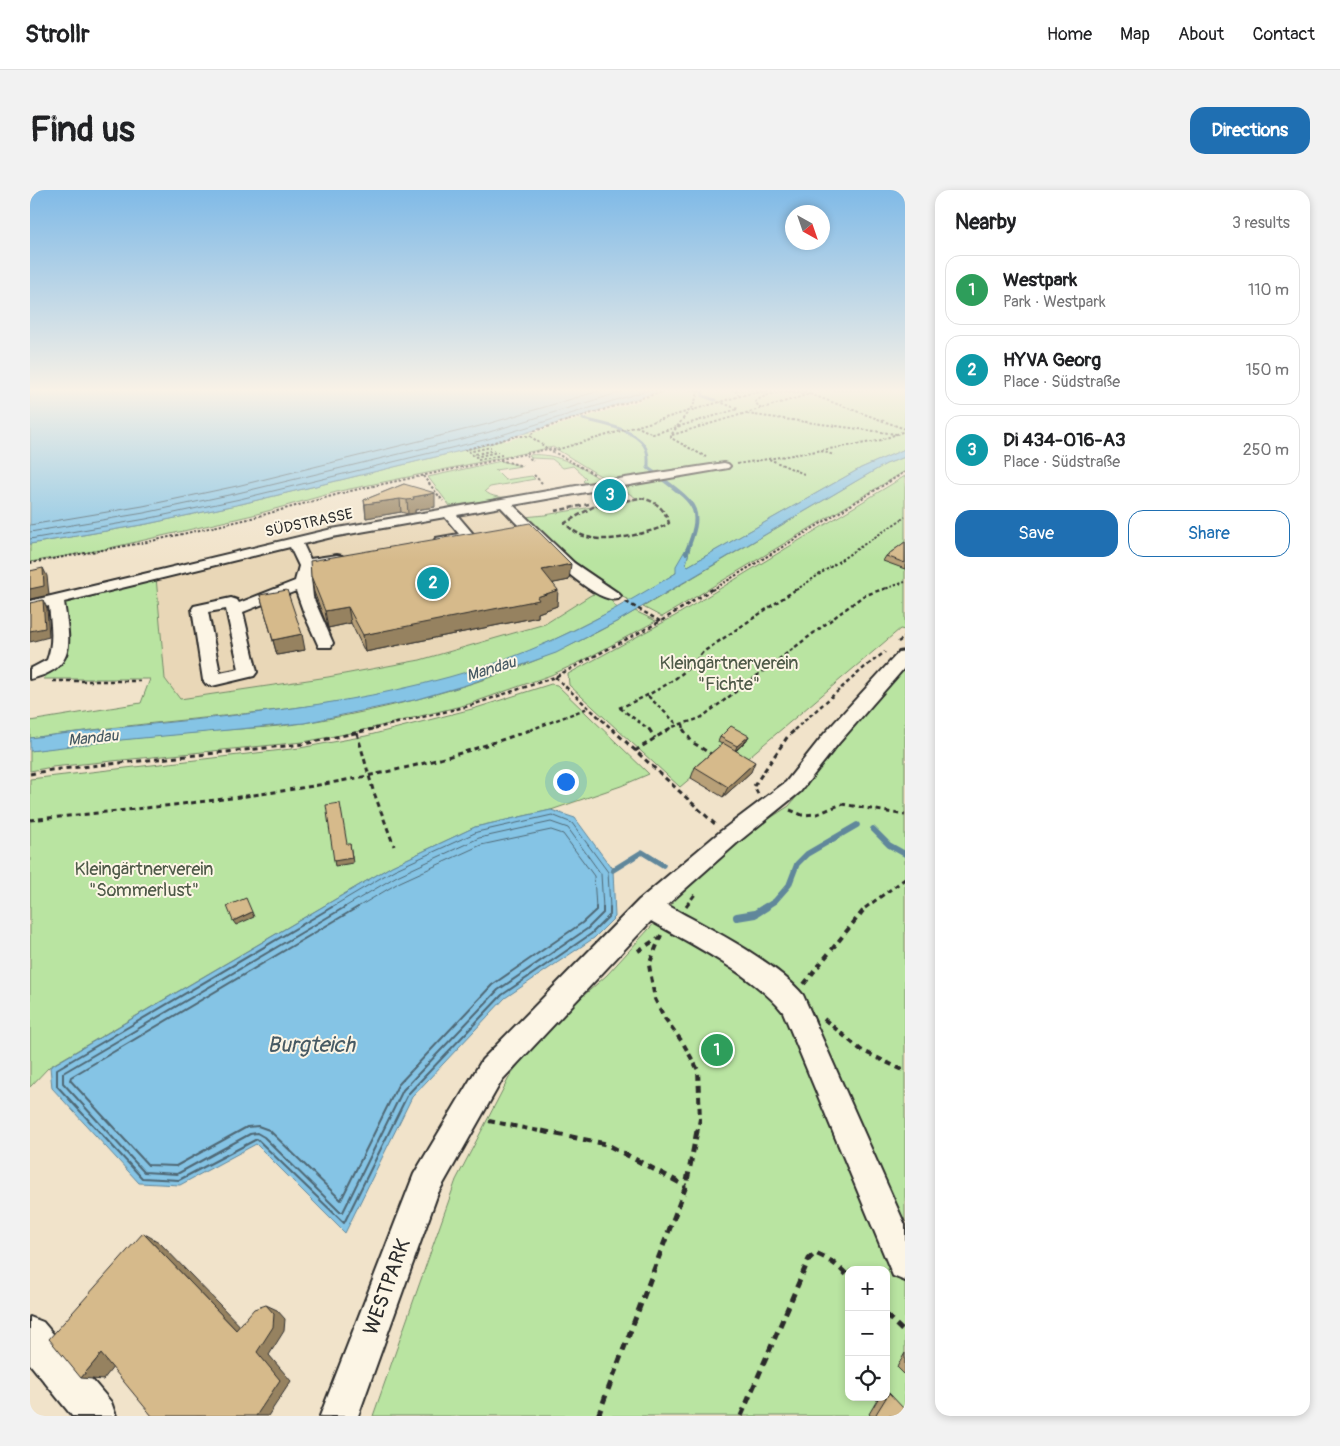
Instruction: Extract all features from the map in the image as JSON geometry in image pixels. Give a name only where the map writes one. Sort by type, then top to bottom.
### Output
[{"type":"street","name":"SÜDSTRASSE","points":[[30,606],[332,533],[724,466]]},
{"type":"street","points":[[504,503],[589,583],[613,596]]},
{"type":"street","points":[[430,543],[468,536],[450,512]]},
{"type":"street","points":[[295,542],[305,564],[301,578],[325,643]]},
{"type":"street","points":[[305,564],[353,556]]},
{"type":"street","points":[[235,610],[303,583]]},
{"type":"street","points":[[30,674],[45,670],[55,660],[60,636],[56,600]]},
{"type":"street","points":[[231,602],[235,610],[248,672],[212,680],[200,609],[231,602]]},
{"type":"street","name":"WESTPARK","points":[[339,1416],[425,1185],[492,1070],[648,907],[729,837],[793,787],[831,739],[896,650]]},
{"type":"street","points":[[648,907],[666,929],[723,949],[782,990],[793,1004],[905,1264]]},
{"type":"street","points":[[30,1335],[98,1416]]},
{"type":"path","points":[[475,447],[464,450],[483,463]]},
{"type":"path","points":[[468,452],[490,447]]},
{"type":"path","points":[[546,447],[605,485]]},
{"type":"path","points":[[30,563],[147,542],[248,519],[350,491],[548,449],[556,450],[565,447]]},
{"type":"path","points":[[686,447],[724,466],[839,447]]},
{"type":"path","points":[[471,455],[495,450]]},
{"type":"path","points":[[821,450],[834,455]]},
{"type":"path","points":[[475,457],[498,452]]},
{"type":"path","points":[[526,454],[533,461]]},
{"type":"path","points":[[478,460],[502,455]]},
{"type":"path","points":[[768,459],[804,474]]},
{"type":"path","points":[[500,460],[523,466]]},
{"type":"path","points":[[30,774],[51,770],[304,744],[469,706],[554,677],[661,621],[905,472]]},
{"type":"path","points":[[423,476],[450,512]]},
{"type":"path","points":[[655,738],[650,730],[619,708],[648,696],[693,666],[703,652],[905,517]]},
{"type":"path","points":[[634,751],[677,724],[693,722],[702,717],[863,596],[905,582]]},
{"type":"path","points":[[613,596],[661,621]]},
{"type":"path","points":[[905,637],[896,650],[865,666],[788,736],[754,786],[770,806],[802,815],[817,814],[842,804],[905,816]]},
{"type":"path","points":[[554,677],[729,837]]},
{"type":"path","points":[[51,681],[140,681]]},
{"type":"path","points":[[648,696],[677,724]]},
{"type":"path","points":[[30,820],[278,791],[368,776],[484,746],[588,708]]},
{"type":"path","points":[[683,723],[683,729],[687,737],[711,754]]},
{"type":"path","points":[[357,733],[381,816],[394,846]]},
{"type":"path","points":[[782,990],[796,995],[866,907],[905,879]]},
{"type":"path","points":[[635,952],[666,929],[698,892]]},
{"type":"path","points":[[598,1416],[686,1186],[700,1119],[698,1070],[683,1043],[664,1017],[655,999],[649,965],[666,929]]},
{"type":"path","points":[[818,1013],[861,1050],[905,1071]]},
{"type":"path","points":[[481,1119],[606,1144],[686,1186]]},
{"type":"path","points":[[741,1416],[809,1260],[814,1253],[831,1261],[845,1273]]},
{"type":"path","points":[[890,1319],[905,1334]]},
{"type":"shaded area","points":[[503,505],[591,595],[545,624],[420,660],[328,677],[180,699],[165,679],[156,578],[309,540]]},
{"type":"green space","points":[[476,447],[552,447],[340,491],[253,515],[101,550],[30,562],[30,544],[147,524],[241,504]]},
{"type":"green space","points":[[553,447],[905,447],[905,449],[861,468],[688,566],[686,564],[690,547],[676,573],[631,601],[610,591],[609,584],[603,587],[577,568],[524,517],[638,499]]},
{"type":"green space","points":[[529,455],[550,456],[569,462],[605,482],[588,485],[583,481],[586,478],[573,466],[563,468],[552,459],[532,458]]},
{"type":"green space","points":[[905,457],[905,471],[662,617],[643,607],[858,480],[886,464]]},
{"type":"green space","points":[[501,461],[521,466],[495,470],[505,480],[532,476],[535,479],[490,487],[485,491],[490,495],[498,497],[512,497],[450,506],[428,477]]},
{"type":"green space","name":"Kleingärtnerverein \"Fichte\"","points":[[905,476],[905,630],[900,629],[744,761],[724,750],[680,787],[569,685],[568,674],[675,616]]},
{"type":"green space","points":[[156,577],[165,679],[180,699],[328,677],[420,660],[545,624],[591,595],[598,593],[609,598],[617,608],[563,636],[507,660],[468,673],[388,693],[307,706],[30,738],[30,721],[141,703],[150,679],[43,679],[60,663],[63,602]]},
{"type":"green space","points":[[635,611],[656,621],[582,661],[551,675],[469,704],[356,732],[303,742],[52,767],[30,771],[30,751],[79,744],[294,724],[347,715],[433,695],[517,668],[558,651]]},
{"type":"green space","points":[[905,665],[905,1416],[373,1416],[456,1180],[511,1074],[548,1027],[607,975],[721,850],[789,806]]},
{"type":"green space","name":"Kleingärtnerverein \"Sommerlust\"","points":[[551,684],[557,685],[649,774],[621,786],[551,810],[475,827],[392,866],[49,1067],[30,1087],[30,779],[300,748],[366,736],[476,708]]},
{"type":"water","points":[[30,447],[476,447],[241,504],[147,524],[30,544]]},
{"type":"water","name":"Mandau","points":[[905,449],[905,457],[886,464],[618,621],[556,653],[466,685],[414,700],[304,723],[121,740],[30,751],[30,738],[241,715],[345,700],[397,690],[500,662],[573,631],[676,573],[676,566],[687,547],[690,547],[686,564],[688,566],[861,468]]},
{"type":"water","name":"Burgteich","points":[[551,810],[575,818],[613,870],[615,917],[594,938],[505,998],[412,1097],[345,1233],[256,1144],[180,1185],[139,1183],[52,1088],[50,1067],[392,866],[475,827]]},
{"type":"building","points":[[404,484],[435,493],[413,497],[414,499],[365,504],[364,500]]},
{"type":"building","points":[[530,523],[571,564],[542,570],[558,590],[537,597],[539,600],[363,635],[348,607],[325,611],[311,576],[310,561]]},
{"type":"building","points":[[905,542],[905,563],[886,556]]},
{"type":"building","points":[[43,568],[44,586],[30,589],[30,571]]},
{"type":"building","points":[[287,590],[302,634],[273,640],[260,595]]},
{"type":"building","points":[[43,600],[45,628],[30,631],[30,603]]},
{"type":"building","points":[[731,726],[749,736],[737,746],[720,737]]},
{"type":"building","points":[[723,743],[755,762],[728,787],[695,767]]},
{"type":"building","points":[[340,803],[347,844],[350,844],[352,858],[334,861],[326,805]]},
{"type":"building","points":[[246,898],[252,912],[233,921],[227,906]]},
{"type":"building","points":[[143,1233],[236,1330],[254,1309],[266,1305],[274,1314],[273,1327],[257,1352],[280,1380],[256,1416],[152,1416],[101,1354],[81,1378],[49,1339]]},
{"type":"building","points":[[890,1394],[905,1410],[905,1416],[878,1416],[876,1414],[884,1401],[890,1401]]},
{"type":"waterway","points":[[645,447],[648,456],[648,468],[662,478]]},
{"type":"waterway","points":[[660,477],[682,494],[694,509],[695,526],[686,553]]},
{"type":"waterway","points":[[764,908],[775,901],[789,885],[797,864],[807,854],[857,825]]},
{"type":"waterway","points":[[873,829],[889,845],[905,854]]},
{"type":"waterway","points":[[613,870],[642,852],[663,865]]},
{"type":"waterway","points":[[737,917],[755,914],[766,907]]},
{"type":"railway","points":[[640,498],[659,506],[665,513],[669,523],[639,534],[610,539],[590,538],[581,535],[565,523],[593,507],[640,498]]},
{"type":"railway","points":[[555,511],[589,504]]},
{"type":"place","name":"Di 434-016-A3","points":[[610,495]]},
{"type":"place","name":"HYVA Georg","points":[[433,583]]},
{"type":"place","name":"Westpark","points":[[717,1050]]}]
